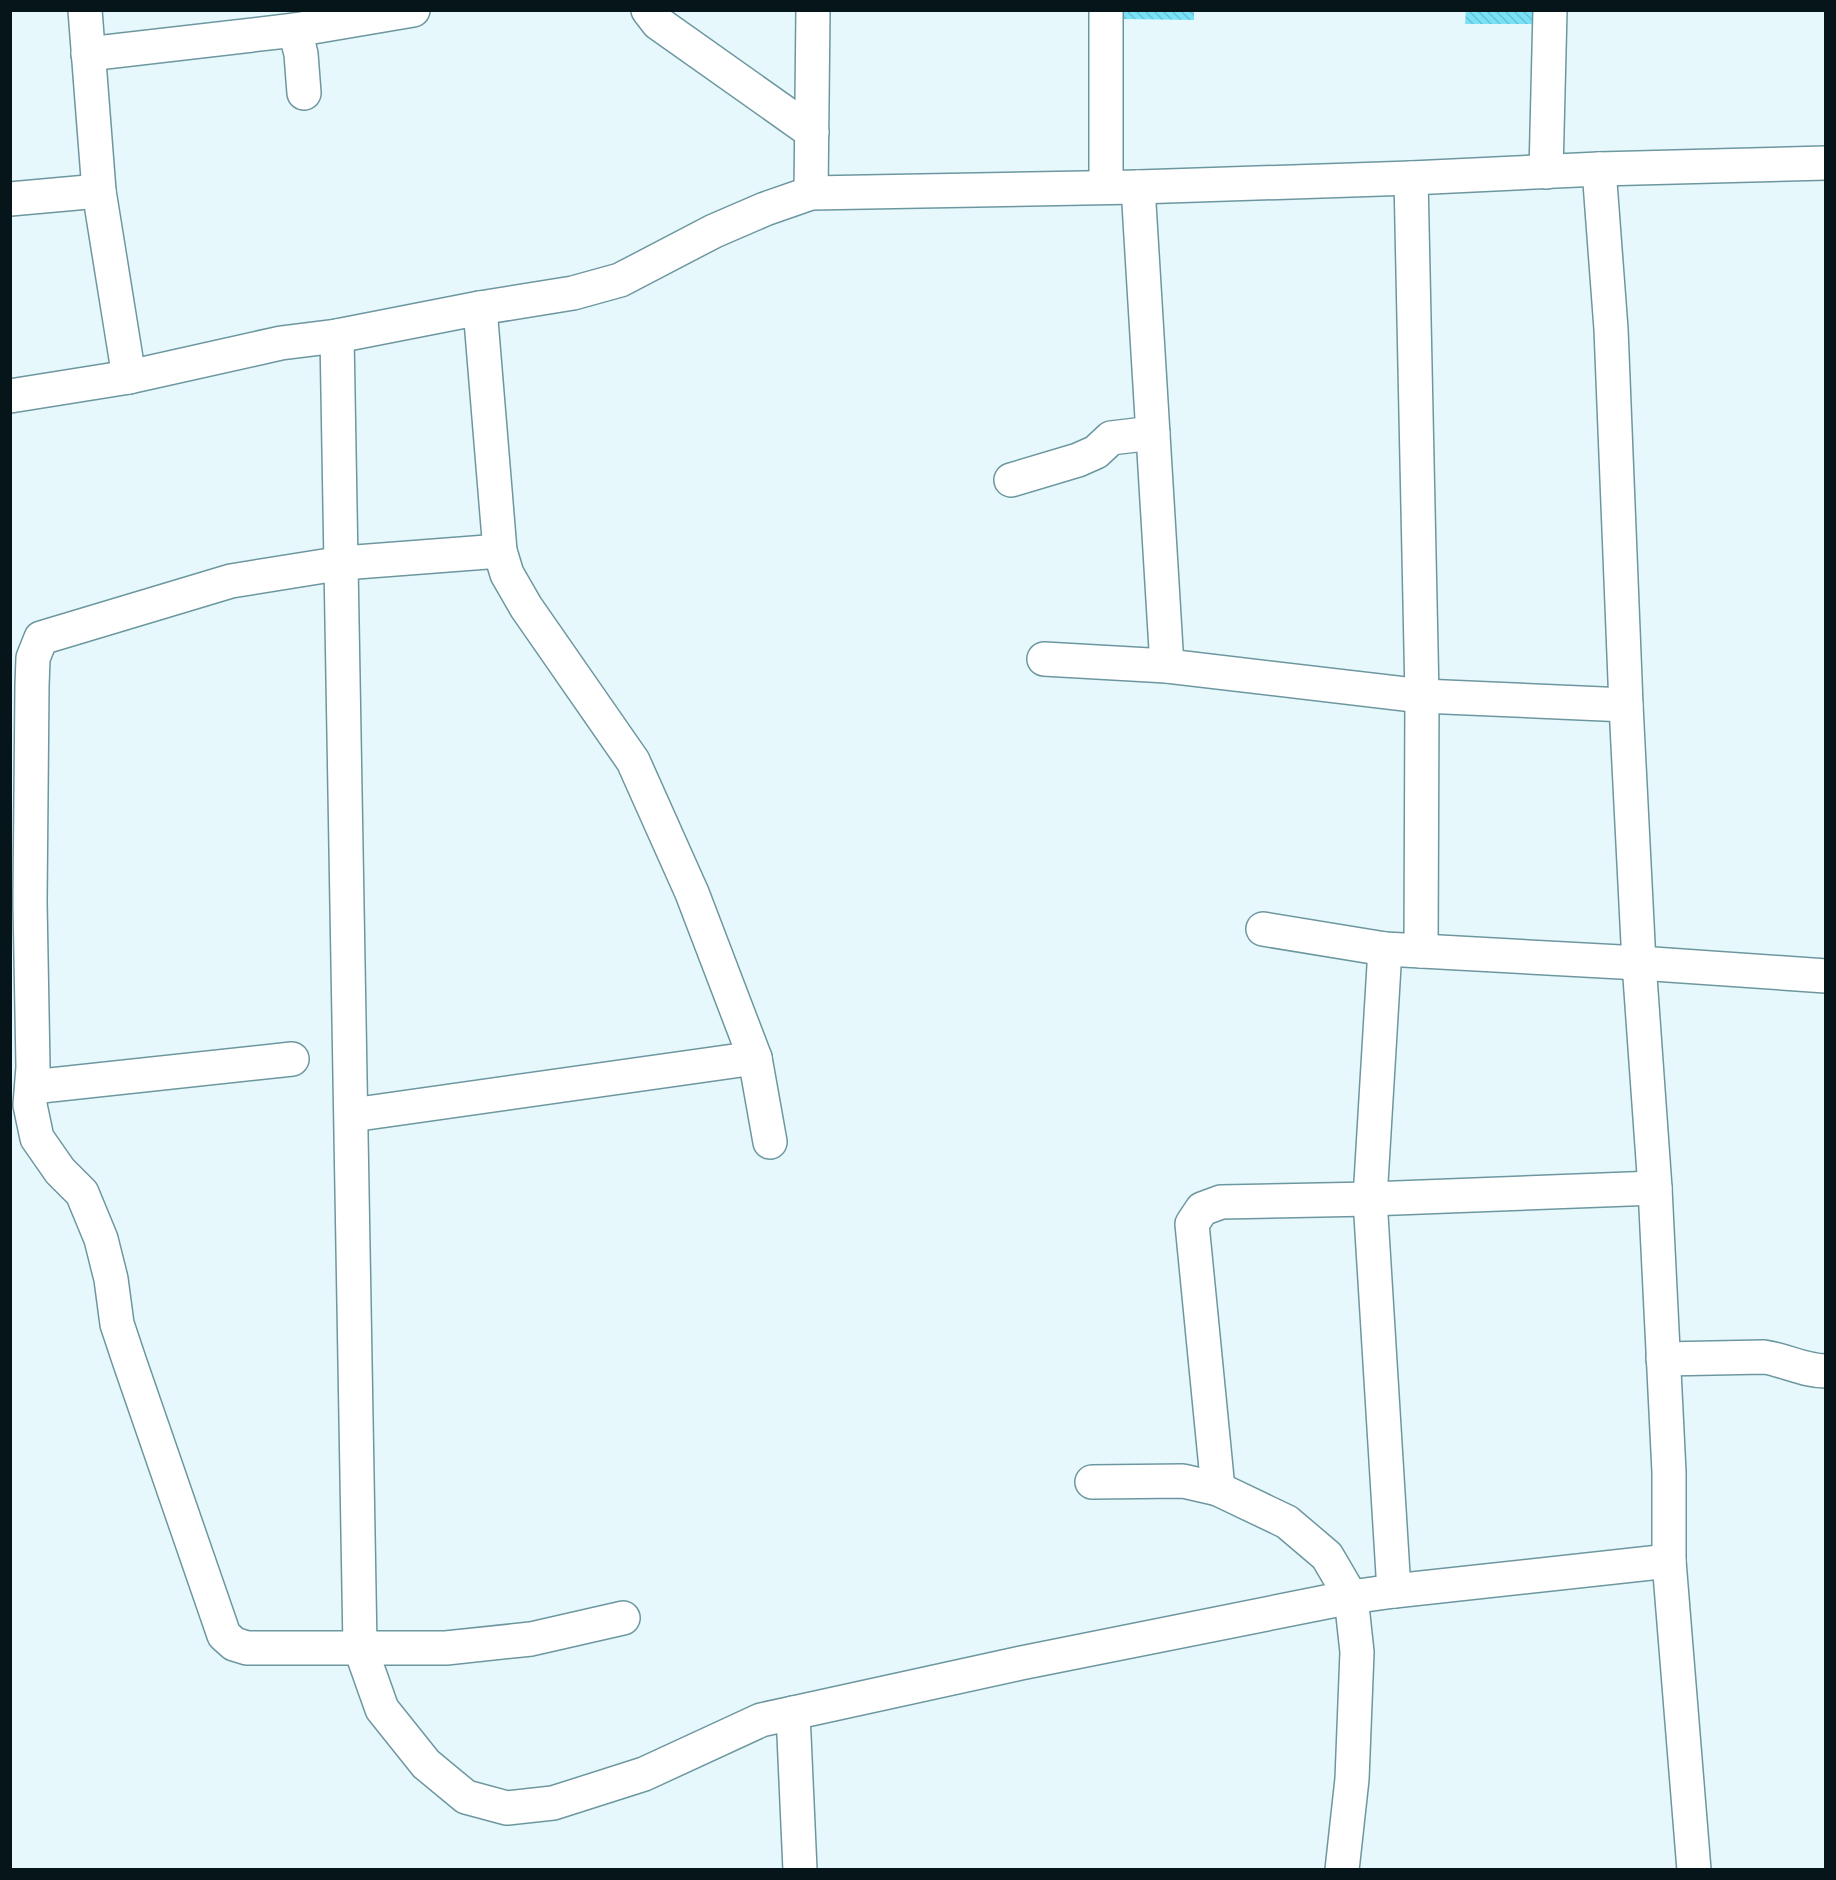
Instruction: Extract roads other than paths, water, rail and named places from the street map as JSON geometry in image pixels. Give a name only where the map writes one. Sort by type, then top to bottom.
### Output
[{"type":"street","points":[[85,10],[99,191],[129,377]]},
{"type":"street","points":[[88,54],[295,30],[413,10]]},
{"type":"street","points":[[648,10],[658,23],[812,132]]},
{"type":"street","points":[[811,193],[813,10]]},
{"type":"street","points":[[1106,10],[1106,187]]},
{"type":"street","points":[[1546,172],[1550,10]]},
{"type":"street","points":[[295,30],[301,54],[304,93]]},
{"type":"street","points":[[10,396],[129,377],[281,343],[338,336],[480,308],[573,293],[620,280],[714,231],[765,209],[811,193],[1138,187],[1599,169],[1826,164]]},
{"type":"street","points":[[1599,169],[1611,329],[1639,963],[1656,1188],[1669,1472],[1670,1561],[1694,1869]]},
{"type":"street","points":[[1411,178],[1422,696],[1421,951]]},
{"type":"street","points":[[1138,187],[1167,666]]},
{"type":"street","points":[[10,198],[99,191]]},
{"type":"street","points":[[480,308],[500,551],[507,574],[526,607],[633,761],[692,892],[755,1058],[770,1143]]},
{"type":"street","points":[[338,336],[360,1647],[382,1709],[426,1764],[466,1797],[507,1808],[553,1803],[644,1774],[761,1720],[1022,1663],[1394,1590],[1670,1561]]},
{"type":"street","points":[[1011,480],[1078,460],[1096,452],[1111,438],[1152,433]]},
{"type":"street","points":[[500,551],[343,563],[231,581],[41,638],[33,658],[32,686],[32,1088],[30,1105],[37,1138],[60,1171],[82,1193],[101,1239],[111,1279],[117,1324],[224,1635],[234,1644],[247,1648],[447,1648],[531,1639],[623,1618]]},
{"type":"street","points":[[1044,658],[1167,666],[1422,696],[1626,705]]},
{"type":"street","points":[[1263,929],[1385,949],[1826,976]]},
{"type":"street","points":[[1385,949],[1370,1199],[1394,1590]]},
{"type":"street","points":[[352,1115],[755,1058]]},
{"type":"street","points":[[32,1088],[292,1059]]},
{"type":"street","points":[[1218,1489],[1192,1224],[1202,1209],[1221,1202],[1656,1188]]},
{"type":"street","points":[[1663,1359],[1764,1357],[1778,1359],[1806,1369],[1826,1371]]},
{"type":"street","points":[[1092,1482],[1183,1481],[1218,1489],[1287,1522],[1327,1556],[1351,1597],[1357,1652],[1352,1779],[1342,1869]]},
{"type":"street","points":[[793,1713],[800,1869]]}]
